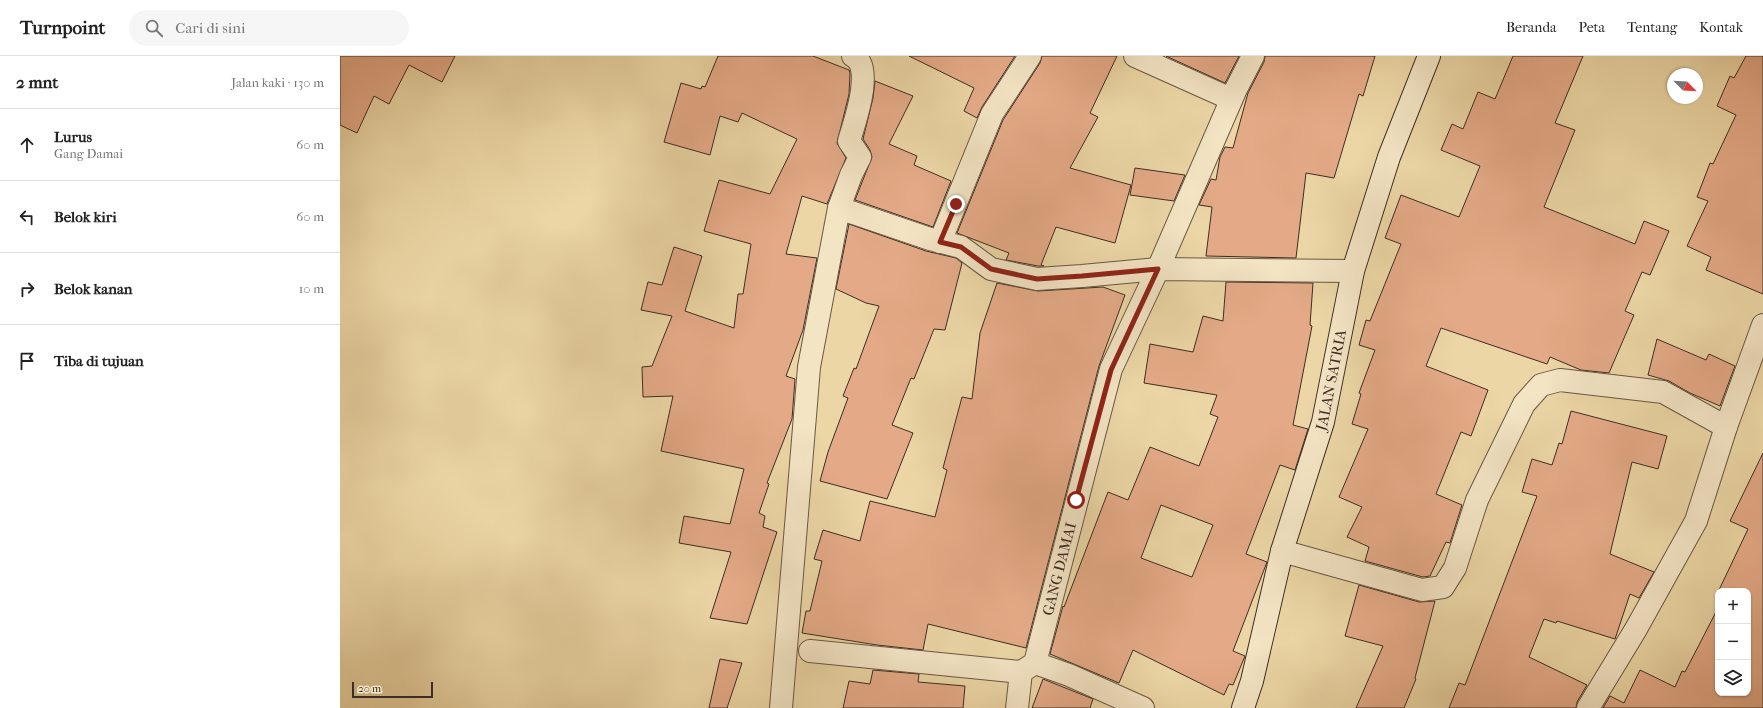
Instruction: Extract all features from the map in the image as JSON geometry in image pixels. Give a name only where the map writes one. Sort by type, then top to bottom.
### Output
[{"type":"street","points":[[781,708],[808,367],[839,208],[850,175],[860,157],[850,141],[861,102],[863,69],[857,58],[854,56]]},
{"type":"street","points":[[940,242],[992,114],[1030,56]]},
{"type":"street","points":[[1135,56],[1232,99]]},
{"type":"street","name":"GANG DAMAI","points":[[1017,708],[1111,370],[1158,269],[1232,99],[1253,56]]},
{"type":"street","name":"JALAN SATRIA","points":[[1243,708],[1252,681],[1282,551],[1323,422],[1353,271],[1389,157],[1428,56]]},
{"type":"street","points":[[839,208],[940,242],[961,247],[991,269],[1037,279],[1158,269],[1353,271]]},
{"type":"street","points":[[1588,708],[1636,629],[1696,521],[1726,427],[1763,325]]},
{"type":"street","points":[[1282,551],[1422,590],[1443,587],[1455,568],[1480,493],[1524,404],[1541,385],[1560,380],[1663,392],[1726,427]]},
{"type":"street","points":[[810,651],[1028,668],[1069,675],[1143,708]]},
{"type":"building","points":[[340,56],[455,56],[442,82],[409,65],[389,104],[374,96],[357,133],[340,125]]},
{"type":"building","points":[[718,56],[813,56],[849,70],[850,73],[849,94],[837,143],[846,158],[827,204],[802,196],[786,254],[817,258],[803,330],[786,376],[795,379],[792,419],[767,483],[769,484],[759,513],[765,516],[763,527],[777,532],[747,624],[710,618],[731,552],[679,543],[684,516],[730,524],[744,469],[661,451],[673,396],[643,397],[642,367],[652,366],[672,316],[641,310],[648,282],[662,285],[674,247],[702,256],[685,311],[734,328],[738,294],[743,294],[751,244],[704,231],[719,180],[770,194],[797,139],[742,113],[738,122],[720,116],[710,155],[664,142],[681,83],[701,89],[702,86],[705,87]]},
{"type":"building","points":[[909,56],[1015,56],[982,107],[977,118],[964,111],[974,88]]},
{"type":"building","points":[[1042,56],[1117,56],[1090,113],[1098,117],[1070,168],[1131,185],[1115,243],[1056,227],[1041,265],[1044,266],[1038,266],[1006,260],[1009,253],[957,233],[1003,120],[1040,63]]},
{"type":"building","points":[[1166,56],[1239,56],[1225,83]]},
{"type":"building","points":[[1265,56],[1375,56],[1363,96],[1359,94],[1334,178],[1306,173],[1296,258],[1206,256],[1212,207],[1199,205],[1211,179],[1216,180],[1220,157],[1225,147],[1233,148],[1248,93],[1264,62]]},
{"type":"building","points":[[1513,56],[1583,56],[1555,123],[1575,130],[1544,207],[1635,244],[1644,221],[1669,231],[1650,275],[1642,272],[1625,311],[1634,315],[1609,373],[1581,370],[1550,357],[1547,364],[1441,328],[1426,366],[1488,390],[1471,436],[1461,432],[1436,494],[1462,505],[1450,543],[1446,542],[1430,576],[1423,577],[1365,561],[1369,547],[1347,537],[1362,507],[1339,497],[1368,429],[1352,424],[1361,394],[1359,393],[1375,350],[1359,345],[1366,320],[1370,321],[1401,244],[1385,238],[1401,195],[1459,217],[1480,166],[1441,150],[1452,124],[1463,129],[1478,92],[1495,99]]},
{"type":"building","points":[[1746,56],[1763,56],[1763,294],[1706,270],[1711,257],[1687,246],[1708,201],[1697,197],[1710,163],[1713,164],[1736,115],[1717,106],[1730,76],[1734,78]]},
{"type":"building","points":[[875,81],[913,96],[889,144],[917,156],[914,165],[951,181],[933,227],[855,200],[872,157],[870,150],[863,139],[873,98]]},
{"type":"building","points":[[1135,168],[1185,175],[1174,201],[1130,195]]},
{"type":"building","points":[[849,224],[926,251],[956,258],[962,263],[945,330],[934,329],[914,379],[911,378],[892,425],[913,433],[887,499],[820,481],[828,452],[848,398],[843,396],[854,368],[856,369],[879,306],[866,303],[836,289]]},
{"type":"building","points":[[1226,282],[1313,283],[1310,325],[1312,326],[1293,425],[1308,429],[1295,470],[1280,465],[1246,554],[1267,562],[1233,651],[1245,656],[1233,685],[1229,684],[1224,695],[1133,650],[1119,683],[1050,654],[1063,606],[1064,607],[1108,492],[1128,500],[1150,447],[1199,466],[1218,417],[1210,414],[1217,395],[1144,383],[1150,344],[1193,352],[1203,316],[1223,321]],"holes":[[[1161,505],[1213,525],[1192,577],[1141,558]]]},
{"type":"building","points":[[997,283],[1038,291],[1103,287],[1125,295],[1099,366],[1026,648],[928,624],[923,650],[877,645],[802,633],[806,611],[810,611],[822,561],[814,559],[823,530],[860,541],[870,501],[935,517],[947,470],[943,468],[962,397],[972,399],[980,333]]},
{"type":"building","points":[[1657,339],[1706,360],[1709,354],[1735,366],[1720,406],[1690,393],[1669,381],[1648,375]]},
{"type":"building","points":[[1571,411],[1667,436],[1658,469],[1632,462],[1610,554],[1654,572],[1639,598],[1630,594],[1615,639],[1557,621],[1556,623],[1544,619],[1529,657],[1587,685],[1577,702],[1576,708],[1449,708],[1459,683],[1465,685],[1537,496],[1522,492],[1532,459],[1552,465],[1559,443],[1562,444]]},
{"type":"building","points":[[1763,453],[1763,708],[1603,708],[1610,696],[1624,703],[1640,670],[1675,687],[1682,671],[1685,672],[1715,614],[1715,696],[1751,696],[1751,588],[1720,588],[1748,529],[1730,521]]},
{"type":"building","points":[[1359,585],[1419,602],[1435,601],[1415,678],[1416,679],[1404,708],[1356,708],[1383,646],[1345,636]]},
{"type":"building","points":[[720,659],[742,663],[727,708],[709,708]]},
{"type":"building","points":[[873,670],[919,674],[918,682],[965,686],[963,708],[843,708],[849,681],[870,684]]},
{"type":"building","points":[[1043,679],[1093,699],[1090,708],[1032,708]]},
{"type":"route","points":[[956,204],[940,242],[961,247],[991,269],[1037,279],[1158,269],[1111,370],[1076,500]]}]
